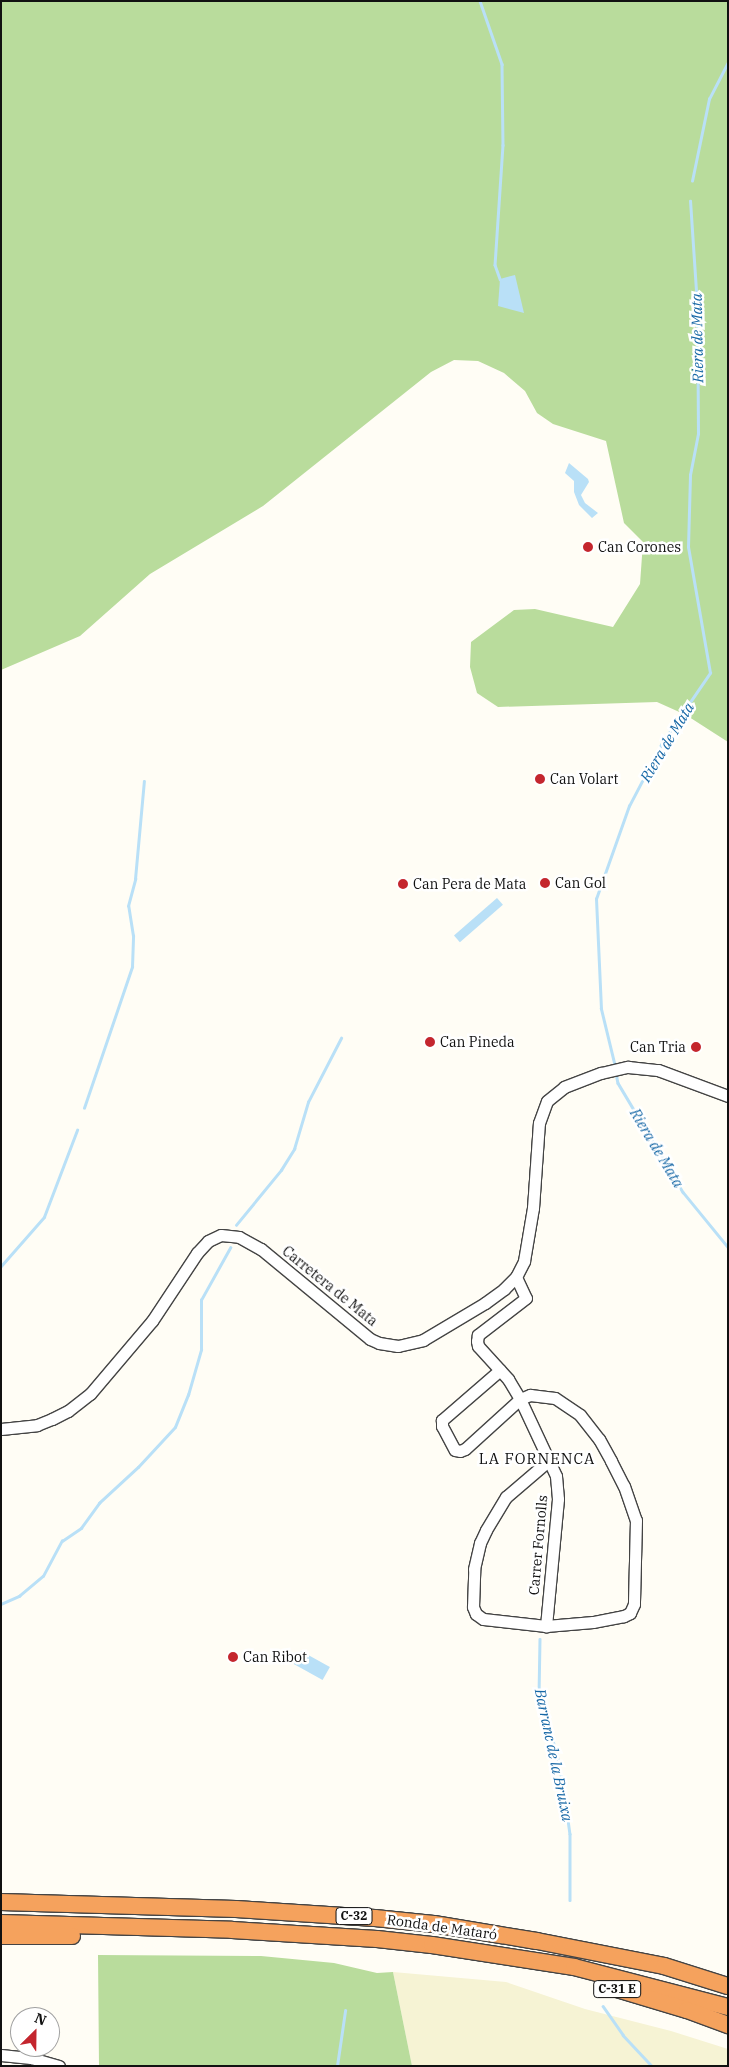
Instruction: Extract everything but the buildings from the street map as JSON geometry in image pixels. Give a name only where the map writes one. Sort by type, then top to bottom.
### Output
[{"type":"highway","points":[[1,1895],[40,1902]]},
{"type":"highway","name":"Ronda de Mataró","points":[[1,1902],[236,1909],[375,1918],[537,1941],[664,1966],[728,1986]]},
{"type":"highway","name":"Ronda de Mataró","points":[[1,1923],[232,1930],[377,1939],[505,1956],[583,1970],[728,2007]]},
{"type":"highway","points":[[1,1936],[157,1937],[194,1936],[232,1930]]},
{"type":"highway","name":"C-31 E","points":[[505,1956],[534,1968],[638,1994],[728,2026]]},
{"type":"highway","points":[[664,1966],[682,1963],[728,1975]]},
{"type":"street","name":"Carretera de Mata","points":[[1,1429],[37,1424],[52,1419],[68,1411],[90,1394],[152,1321],[197,1253],[208,1241],[218,1236],[230,1235],[252,1243],[359,1331],[379,1343],[390,1346],[406,1345],[430,1336],[485,1303],[516,1277],[524,1260],[533,1208],[540,1123],[547,1101],[564,1087],[601,1073],[628,1067],[658,1070],[728,1096]]},
{"type":"street","name":"Carrer Fornolls","points":[[516,1277],[526,1298],[478,1336],[476,1341],[478,1346],[500,1370],[520,1399],[556,1476],[558,1487],[546,1626]]},
{"type":"street","points":[[500,1370],[442,1420],[442,1426],[455,1450],[465,1450],[520,1399],[530,1395],[555,1398],[580,1415],[599,1439],[611,1461],[624,1486],[636,1520],[636,1589],[634,1604],[630,1612],[624,1616],[593,1622],[546,1626],[482,1619],[476,1614],[473,1607],[474,1569],[480,1543],[506,1497],[548,1461]]},
{"type":"street","points":[[1,2055],[31,2058],[58,2065]]},
{"type":"shaded area","points":[[393,1972],[506,1982],[585,2009],[671,2031],[728,2049],[728,2066],[412,2066]]},
{"type":"green space","points":[[1,1],[728,1],[728,742],[686,715],[657,702],[498,707],[477,693],[470,667],[471,642],[514,610],[535,609],[613,627],[640,584],[643,542],[624,523],[606,441],[553,424],[537,413],[525,391],[504,373],[478,361],[454,360],[431,372],[263,506],[150,574],[80,636],[1,670]]},
{"type":"green space","points":[[98,1955],[261,1956],[334,1963],[377,1973],[393,1972],[412,2066],[99,2066]]},
{"type":"water","points":[[515,275],[524,313],[498,306],[500,279]]},
{"type":"water","points":[[569,463],[588,479],[589,482],[581,495],[585,503],[598,513],[592,518],[579,505],[574,492],[574,481],[565,473]]},
{"type":"water","points":[[497,898],[503,905],[460,942],[454,935]]},
{"type":"water","points":[[301,1651],[330,1667],[323,1680],[294,1664]]},
{"type":"waterway","points":[[480,1],[502,64],[503,145],[495,265],[500,279]]},
{"type":"waterway","name":"Riera de Mata","points":[[692,181],[709,99],[728,62]]},
{"type":"waterway","name":"Riera de Mata","points":[[615,1067],[601,1009],[596,899],[629,806],[662,743],[710,673],[688,547],[690,475],[698,434],[697,306],[690,201]]},
{"type":"waterway","points":[[84,1108],[132,967],[133,936],[128,906],[135,879],[144,781]]},
{"type":"waterway","points":[[236,1225],[281,1170],[294,1149],[308,1102],[341,1038]]},
{"type":"waterway","name":"Riera de Mata","points":[[616,1073],[618,1083],[683,1192],[728,1247]]},
{"type":"waterway","points":[[1,1266],[44,1217],[77,1130]]},
{"type":"waterway","points":[[1,1604],[19,1596],[43,1576],[62,1541],[81,1528],[99,1503],[138,1467],[175,1427],[188,1395],[201,1350],[201,1300],[230,1248]]},
{"type":"waterway","name":"Barranc de la Bruixa","points":[[540,1639],[539,1694],[557,1754],[570,1834],[570,1900]]},
{"type":"waterway","name":"Barranc de la Bruixa","points":[[603,2006],[623,2035],[652,2066]]},
{"type":"waterway","points":[[337,2066],[345,2011]]},
{"type":"place","name":"Can Corones","points":[[588,547]]},
{"type":"place","name":"Can Volart","points":[[540,779]]},
{"type":"place","name":"Can Gol","points":[[545,883]]},
{"type":"place","name":"Can Pera de Mata","points":[[403,884]]},
{"type":"place","name":"Can Pineda","points":[[430,1042]]},
{"type":"place","name":"Can Tria","points":[[696,1047]]},
{"type":"place","name":"Can Ribot","points":[[233,1657]]},
{"type":"district","name":"LA FORNENCA","points":[[537,1459]]}]
